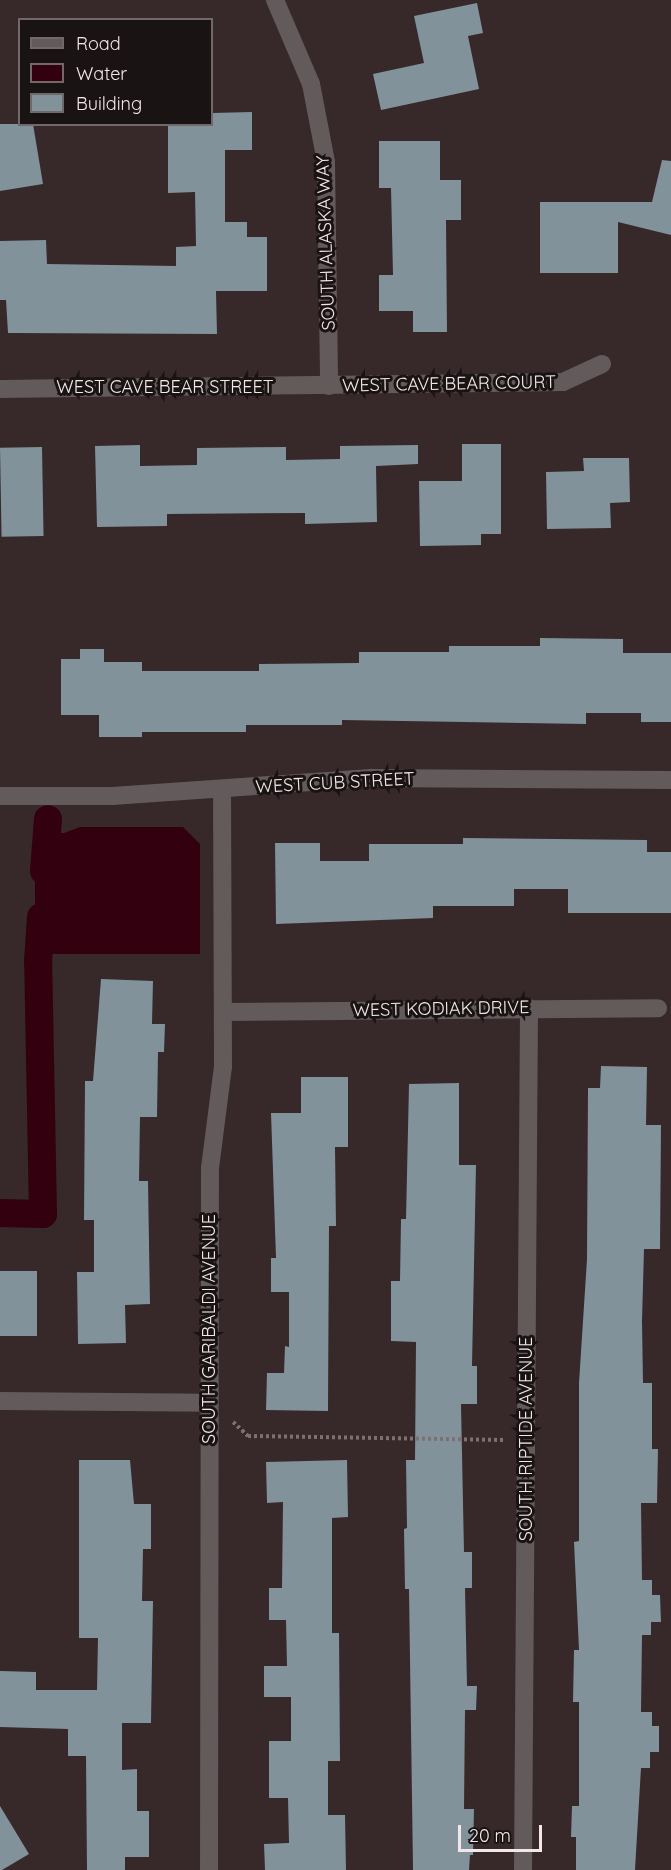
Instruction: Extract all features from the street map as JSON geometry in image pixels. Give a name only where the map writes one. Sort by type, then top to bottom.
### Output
[{"type":"street","name":"SOUTH ALASKA WAY","points":[[275,0],[311,84],[326,162],[329,386]]},
{"type":"street","name":"WEST CAVE BEAR COURT","points":[[329,386],[563,382],[602,364]]},
{"type":"street","name":"WEST CAVE BEAR STREET","points":[[0,389],[329,386]]},
{"type":"street","name":"WEST CUB STREET","points":[[0,796],[112,796],[371,778],[671,780]]},
{"type":"street","name":"SOUTH GARIBALDI AVENUE","points":[[209,1870],[210,1168],[223,1067],[222,789]]},
{"type":"street","name":"SOUTH RIPTIDE AVENUE","points":[[523,1870],[530,1008]]},
{"type":"street","name":"WEST KODIAK DRIVE","points":[[223,1012],[658,1008]]},
{"type":"street","points":[[0,1401],[209,1402]]},
{"type":"path","points":[[209,1402],[248,1436],[526,1440]]},
{"type":"water","points":[[80,827],[183,827],[200,844],[200,954],[35,954],[35,833],[64,833]]},
{"type":"building","points":[[477,3],[483,33],[468,36],[479,89],[381,110],[373,74],[424,63],[414,16]]},
{"type":"building","points":[[252,112],[252,150],[225,150],[225,222],[247,222],[247,237],[267,237],[267,291],[216,291],[217,334],[8,333],[6,300],[0,300],[0,241],[46,240],[47,264],[176,266],[176,247],[196,246],[195,192],[168,193],[168,126],[213,126],[213,113]]},
{"type":"building","points":[[0,124],[33,126],[43,184],[0,191]]},
{"type":"building","points":[[379,141],[440,141],[440,180],[461,180],[461,220],[446,220],[447,332],[413,332],[413,311],[379,311],[379,275],[393,275],[391,188],[379,188]]},
{"type":"building","points":[[662,160],[671,161],[671,235],[618,222],[618,273],[540,273],[540,202],[652,202]]},
{"type":"building","points":[[462,444],[501,444],[501,534],[481,534],[481,545],[420,546],[419,481],[462,481]]},
{"type":"building","points":[[140,445],[140,466],[197,465],[197,448],[286,447],[286,460],[340,459],[340,446],[418,445],[418,464],[376,466],[377,522],[305,524],[305,513],[167,514],[167,526],[97,527],[95,446]]},
{"type":"building","points":[[42,447],[44,536],[2,537],[0,448]]},
{"type":"building","points":[[583,458],[629,458],[630,502],[610,503],[611,528],[547,529],[546,472],[584,471]]},
{"type":"building","points":[[540,638],[623,639],[623,653],[671,653],[671,722],[641,722],[641,713],[586,713],[586,724],[342,720],[342,725],[246,725],[246,732],[142,732],[142,737],[99,737],[99,715],[61,715],[61,659],[80,659],[80,649],[104,649],[104,662],[142,662],[142,671],[259,671],[259,664],[359,663],[359,652],[449,652],[449,646],[540,646]]},
{"type":"building","points":[[463,838],[647,840],[647,852],[671,852],[671,913],[568,913],[568,889],[514,889],[514,906],[433,906],[433,918],[276,924],[275,843],[320,843],[320,861],[369,861],[369,844],[463,844]]},
{"type":"building","points":[[101,979],[153,981],[152,1024],[165,1024],[164,1052],[158,1052],[157,1117],[140,1117],[139,1181],[148,1181],[150,1304],[125,1305],[126,1343],[78,1344],[77,1272],[94,1272],[94,1220],[84,1220],[85,1081],[93,1081]]},
{"type":"building","points":[[601,1066],[647,1067],[646,1125],[661,1125],[660,1249],[644,1249],[642,1321],[643,1383],[652,1383],[652,1449],[658,1449],[657,1503],[641,1503],[642,1580],[652,1580],[652,1595],[660,1595],[661,1622],[651,1622],[651,1635],[642,1635],[641,1712],[652,1712],[652,1726],[659,1726],[659,1752],[650,1752],[650,1768],[641,1768],[635,1870],[576,1870],[576,1837],[571,1837],[572,1806],[579,1806],[579,1702],[573,1702],[574,1650],[579,1650],[574,1542],[579,1541],[579,1383],[587,1259],[588,1088],[600,1088]]},
{"type":"building","points":[[301,1077],[348,1077],[348,1147],[335,1147],[336,1226],[329,1226],[328,1411],[266,1410],[267,1373],[284,1373],[285,1346],[289,1347],[289,1292],[271,1292],[271,1258],[276,1258],[271,1113],[301,1113]]},
{"type":"building","points":[[459,1083],[459,1165],[476,1165],[472,1366],[477,1366],[477,1404],[461,1404],[464,1552],[472,1552],[472,1588],[465,1588],[467,1686],[477,1686],[476,1710],[465,1710],[464,1809],[474,1809],[473,1855],[470,1855],[469,1870],[413,1870],[409,1589],[405,1589],[404,1529],[407,1528],[406,1460],[415,1460],[416,1342],[391,1341],[391,1281],[400,1281],[401,1219],[406,1219],[409,1084]]},
{"type":"building","points":[[0,1271],[37,1271],[37,1336],[0,1336]]},
{"type":"building","points":[[79,1460],[130,1460],[134,1504],[151,1504],[151,1549],[143,1549],[142,1601],[153,1601],[151,1723],[122,1723],[122,1770],[137,1769],[137,1811],[149,1811],[149,1857],[125,1857],[125,1870],[87,1870],[86,1756],[68,1756],[68,1729],[0,1727],[0,1671],[36,1672],[36,1690],[97,1690],[98,1638],[79,1638]]},
{"type":"building","points":[[347,1460],[348,1517],[332,1518],[332,1633],[339,1633],[340,1761],[328,1761],[328,1815],[345,1815],[346,1870],[265,1870],[264,1844],[289,1843],[288,1798],[269,1798],[269,1741],[291,1741],[291,1697],[264,1697],[264,1666],[287,1666],[286,1620],[269,1620],[269,1588],[282,1588],[283,1502],[267,1503],[266,1462]]},
{"type":"building","points":[[0,1806],[29,1854],[2,1870],[0,1870]]},
{"type":"waterway","points":[[44,871],[48,819]]},
{"type":"waterway","points":[[0,1213],[43,1214],[38,962],[41,917]]}]
